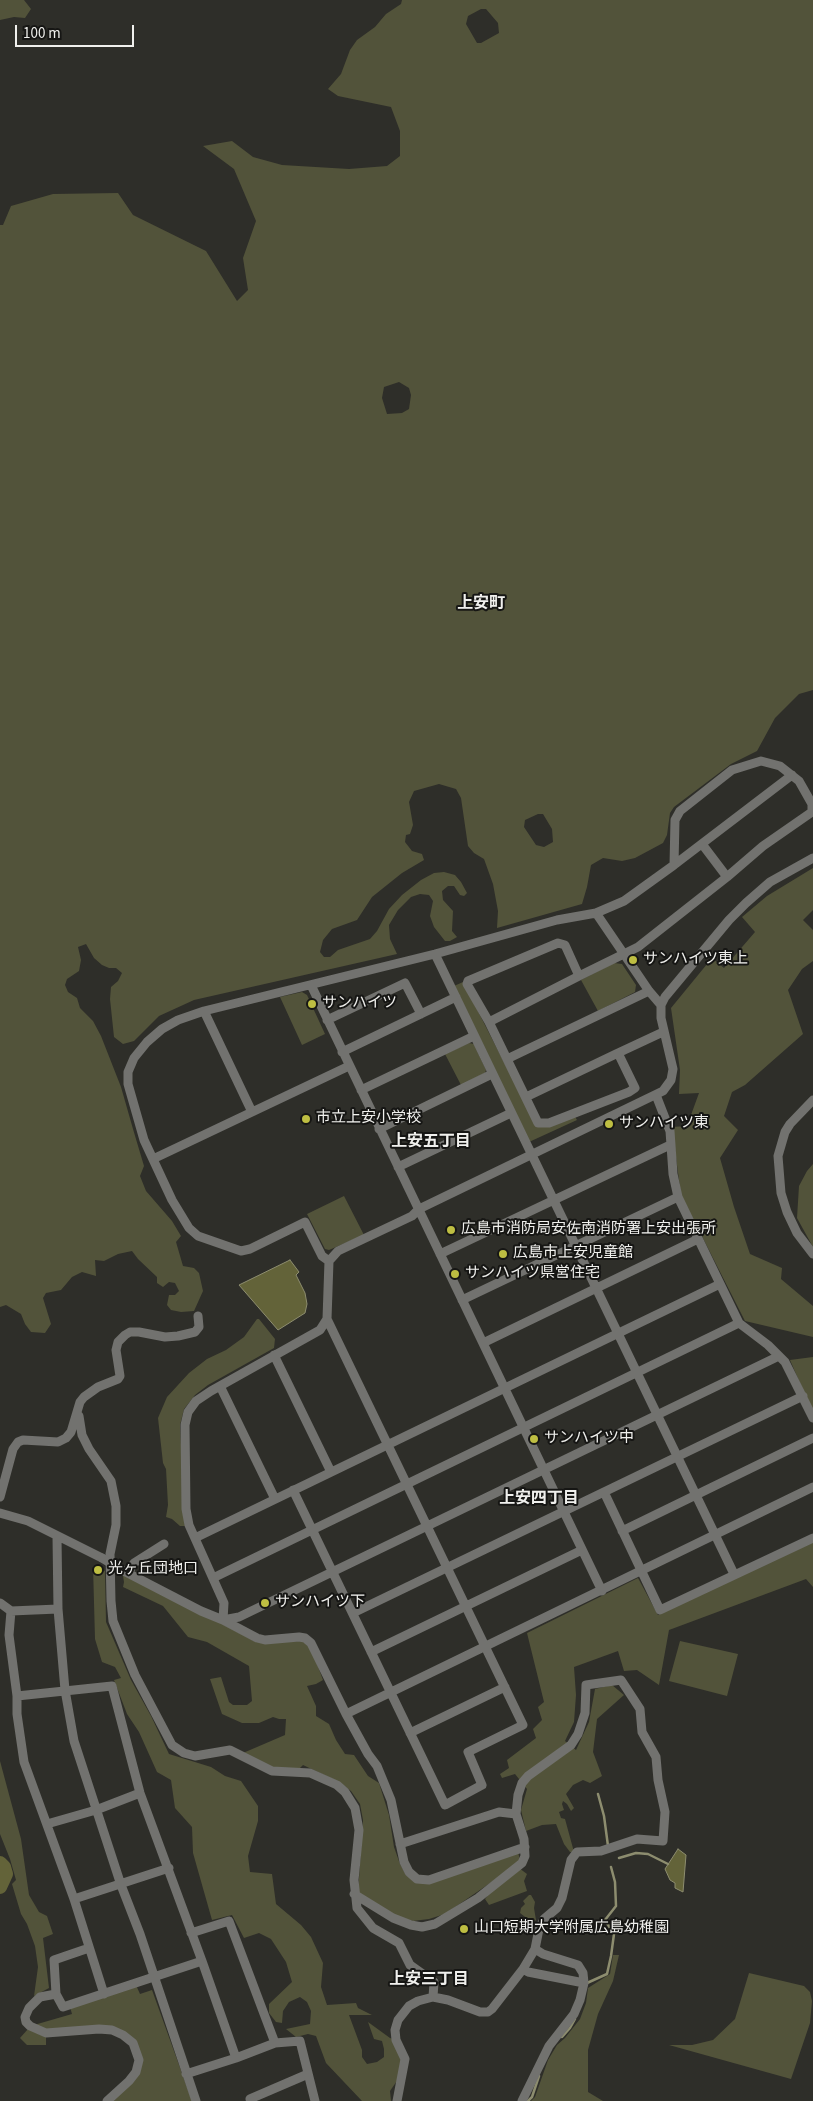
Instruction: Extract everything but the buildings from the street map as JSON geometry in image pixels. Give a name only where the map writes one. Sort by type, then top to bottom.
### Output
[{"type":"street","points":[[489,1022],[638,947],[763,846],[812,812],[812,804],[799,781],[780,766],[761,762],[732,770],[680,811],[675,820],[674,865]]},
{"type":"street","points":[[329,1261],[322,1256],[305,1222],[250,1249],[241,1251],[198,1236],[189,1228],[176,1207],[144,1140],[128,1084],[128,1072],[134,1058],[146,1042],[162,1029],[178,1020],[204,1011],[435,954],[557,920],[596,914],[624,901],[792,775]]},
{"type":"street","points":[[702,844],[727,877]]},
{"type":"street","points":[[293,1490],[445,1804],[482,1785],[468,1752],[523,1725],[327,1319],[329,1261],[338,1251],[412,1216],[419,1209],[663,1091],[671,1080],[673,1069],[663,1032],[661,1005],[671,988],[746,902],[775,879],[813,858]]},
{"type":"street","points":[[596,914],[648,991],[661,1005]]},
{"type":"street","points":[[579,976],[565,944],[558,943],[468,981],[467,984],[508,1059],[538,1123],[549,1123],[635,1088],[618,1053]]},
{"type":"street","points":[[435,954],[734,1574]]},
{"type":"street","points":[[327,1020],[405,983],[421,1014]]},
{"type":"street","points":[[311,985],[348,1066],[419,1209],[602,1591]]},
{"type":"street","points":[[508,1059],[648,991]]},
{"type":"street","points":[[342,1052],[456,997]]},
{"type":"street","points":[[204,1011],[252,1112]]},
{"type":"street","points":[[526,1097],[663,1032]]},
{"type":"street","points":[[361,1090],[474,1036]]},
{"type":"street","points":[[153,1159],[348,1066]]},
{"type":"street","points":[[380,1129],[492,1074]]},
{"type":"street","points":[[656,1095],[670,1131],[670,1145],[678,1196],[698,1239],[739,1323],[768,1344],[785,1362],[813,1418]]},
{"type":"street","points":[[813,1100],[790,1124],[785,1132],[778,1156],[781,1193],[787,1212],[797,1233],[813,1254]]},
{"type":"street","points":[[398,1167],[511,1113]]},
{"type":"street","points":[[440,1254],[670,1145]]},
{"type":"street","points":[[462,1300],[678,1196]]},
{"type":"street","points":[[483,1343],[698,1239]]},
{"type":"street","points":[[194,1538],[720,1284]]},
{"type":"street","points":[[0,1497],[13,1449],[18,1442],[23,1440],[58,1442],[66,1438],[71,1432],[84,1396],[98,1387],[118,1379],[120,1376],[116,1350],[118,1342],[125,1335],[130,1332],[139,1332],[165,1337],[195,1332],[199,1328],[198,1316]]},
{"type":"street","points":[[223,1620],[224,1603],[188,1525],[186,1509],[185,1425],[188,1412],[196,1402],[220,1386],[320,1330],[327,1319]]},
{"type":"street","points":[[213,1578],[739,1323]]},
{"type":"street","points":[[274,1355],[331,1472]]},
{"type":"street","points":[[223,1620],[239,1617],[779,1356]]},
{"type":"street","points":[[220,1386],[274,1499]]},
{"type":"street","points":[[352,1613],[803,1396]]},
{"type":"street","points":[[76,1414],[79,1416],[82,1435],[89,1449],[111,1481],[116,1506],[116,1525],[112,1536],[110,1554],[113,1621],[135,1675],[167,1738],[172,1745],[184,1753],[195,1756],[230,1750],[272,1771],[310,1773],[337,1784],[345,1792],[355,1808],[357,1816],[358,1855],[354,1894],[356,1908],[372,1928],[399,1942],[410,1965],[434,1982],[433,1997]]},
{"type":"street","points":[[622,1531],[813,1438]]},
{"type":"street","points":[[346,1714],[813,1487]]},
{"type":"street","points":[[604,1492],[660,1610],[813,1538]]},
{"type":"street","points":[[0,1512],[28,1521],[257,1638],[265,1640],[299,1637],[305,1638],[311,1643],[346,1714],[368,1754],[377,1766],[391,1800],[400,1844],[409,1872],[417,1878],[429,1880],[525,1847]]},
{"type":"street","points":[[57,1537],[58,1609],[65,1690],[74,1741],[121,1885],[196,2101]]},
{"type":"street","points":[[128,1573],[134,1563],[164,1544]]},
{"type":"street","points":[[371,1652],[582,1550]]},
{"type":"street","points":[[0,1603],[11,1612],[58,1609]]},
{"type":"street","points":[[11,1612],[9,1634],[24,1762],[74,1899],[104,1994]]},
{"type":"street","points":[[354,1894],[393,1918],[411,1926],[422,1927],[435,1924],[478,1898],[518,1867],[525,1856],[525,1847],[516,1814],[522,1783],[528,1776],[570,1745],[578,1734],[585,1712],[586,1685],[621,1680],[640,1710],[642,1732],[656,1757],[658,1780],[665,1812],[663,1841],[637,1839],[601,1851],[577,1852],[570,1860],[562,1898],[557,1908],[544,1919],[539,1929],[535,1949],[523,1969],[488,2012],[480,2012],[448,2000],[433,1997],[423,1999],[410,2006],[398,2020],[395,2030],[396,2040],[405,2060],[397,2101]]},
{"type":"street","points":[[17,1696],[112,1686],[140,1793],[169,1868],[236,2058]]},
{"type":"street","points":[[410,1733],[505,1687]]},
{"type":"street","points":[[47,1824],[96,1810],[140,1793]]},
{"type":"street","points":[[400,1844],[499,1812],[516,1814]]},
{"type":"street","points":[[74,1899],[169,1868]]},
{"type":"street","points":[[191,1933],[229,1921],[275,2042]]},
{"type":"street","points":[[89,1948],[54,1960],[56,1994],[63,2007],[202,1961]]},
{"type":"street","points":[[522,2101],[549,2046],[574,2014],[584,1983],[583,1973],[578,1965],[543,1954],[535,1949]]},
{"type":"street","points":[[523,1969],[528,1972],[584,1983]]},
{"type":"street","points":[[56,1994],[40,1997],[29,2008],[25,2017],[30,2026],[46,2033],[99,2029],[112,2030],[129,2038],[137,2050],[140,2060],[136,2072],[108,2101]]},
{"type":"street","points":[[186,2074],[236,2058],[275,2042],[300,2041],[315,2101]]},
{"type":"street","points":[[240,2101],[250,2100],[308,2074]]},
{"type":"green space","points":[[0,0],[24,0],[31,9],[25,18],[14,17],[0,20]]},
{"type":"green space","points":[[402,0],[813,0],[813,690],[799,694],[775,718],[757,751],[731,764],[674,807],[670,813],[667,835],[663,843],[635,858],[622,861],[603,858],[591,865],[582,904],[497,928],[498,911],[493,884],[484,859],[474,853],[468,846],[461,798],[456,789],[439,784],[414,791],[409,802],[413,825],[410,834],[406,835],[405,842],[412,851],[422,854],[424,860],[402,873],[372,897],[357,920],[332,929],[323,940],[320,952],[324,957],[330,957],[338,950],[370,939],[377,931],[389,909],[402,895],[421,880],[434,873],[444,872],[455,875],[467,893],[464,896],[460,895],[454,886],[448,886],[442,891],[443,900],[453,911],[452,931],[457,937],[450,941],[445,941],[434,927],[430,916],[433,901],[429,895],[420,894],[411,897],[398,910],[389,925],[390,939],[397,954],[194,1000],[159,1016],[134,1041],[123,1044],[114,1037],[110,999],[111,987],[118,981],[122,973],[116,968],[102,965],[94,958],[86,944],[78,947],[81,960],[79,971],[67,979],[65,985],[68,992],[77,998],[80,1008],[93,1021],[101,1036],[121,1087],[144,1166],[140,1176],[146,1191],[172,1221],[181,1236],[176,1242],[183,1266],[194,1268],[199,1273],[203,1291],[194,1311],[181,1312],[171,1310],[167,1305],[169,1295],[175,1295],[179,1291],[175,1283],[169,1282],[163,1287],[157,1283],[157,1277],[132,1251],[118,1254],[104,1261],[95,1260],[96,1276],[82,1272],[72,1277],[61,1290],[46,1293],[43,1298],[51,1324],[45,1333],[31,1332],[21,1314],[6,1305],[0,1307],[0,225],[3,225],[11,206],[53,194],[118,193],[133,215],[206,251],[237,301],[248,290],[243,258],[256,221],[234,169],[203,146],[232,141],[253,157],[282,165],[349,169],[387,166],[400,156],[400,131],[391,107],[338,96],[328,89],[341,74],[350,50],[357,40],[375,27],[386,14],[401,4]],"holes":[[[481,9],[486,9],[498,23],[499,33],[481,43],[477,43],[466,24],[468,16]],[[399,382],[409,388],[411,395],[409,409],[402,413],[387,414],[382,398],[384,387]],[[538,814],[543,814],[552,829],[553,842],[544,847],[536,845],[524,827],[525,820]]]},
{"type":"green space","points":[[813,868],[813,910],[803,920],[813,930],[813,961],[802,969],[788,990],[803,1034],[745,1085],[732,1092],[724,1116],[738,1130],[720,1158],[750,1254],[782,1268],[781,1279],[813,1306],[813,1337],[745,1321],[681,1195],[672,1127],[687,1126],[699,1093],[679,1094],[680,1070],[671,1008],[712,958],[724,968],[755,932],[742,917],[767,896]]},
{"type":"green space","points":[[614,963],[622,964],[636,985],[635,992],[598,1011],[581,980]]},
{"type":"green space","points":[[463,982],[536,1125],[574,1115],[577,1120],[529,1142],[454,986]]},
{"type":"green space","points":[[302,992],[307,995],[325,1034],[302,1045],[280,997]]},
{"type":"green space","points":[[469,1043],[474,1044],[486,1070],[485,1073],[461,1085],[445,1054]]},
{"type":"green space","points":[[813,1164],[813,1247],[797,1218],[799,1186]]},
{"type":"green space","points":[[344,1196],[364,1235],[329,1250],[325,1249],[307,1214]]},
{"type":"green space","points":[[257,1319],[275,1339],[274,1348],[208,1385],[195,1395],[184,1409],[180,1425],[185,1526],[180,1526],[172,1519],[166,1517],[168,1505],[166,1469],[163,1463],[158,1418],[167,1397],[189,1373],[207,1359],[226,1350],[244,1337]]},
{"type":"green space","points":[[813,1357],[813,1413],[790,1360]]},
{"type":"green space","points":[[813,1539],[813,1587],[806,1579],[669,1630],[659,1685],[637,1670],[624,1671],[618,1651],[574,1667],[576,1695],[574,1722],[565,1741],[576,1750],[589,1722],[595,1689],[612,1685],[624,1695],[597,1719],[593,1752],[602,1776],[590,1783],[583,1780],[573,1785],[566,1794],[574,1808],[571,1811],[563,1801],[564,1810],[559,1812],[561,1818],[565,1819],[574,1852],[570,1852],[564,1844],[556,1824],[542,1825],[526,1831],[521,1810],[527,1789],[515,1774],[502,1778],[500,1774],[509,1768],[507,1760],[536,1738],[533,1729],[542,1720],[538,1707],[544,1702],[527,1633],[638,1578],[658,1615]]},
{"type":"green space","points":[[93,1566],[105,1571],[106,1622],[131,1680],[169,1754],[211,1767],[225,1776],[241,1781],[258,1806],[258,1821],[248,1856],[250,1872],[272,1874],[276,1904],[301,1925],[311,1937],[323,1963],[321,1987],[327,2005],[356,2003],[358,2008],[372,2015],[349,2015],[362,2050],[362,2057],[367,2064],[377,2062],[384,2057],[382,2041],[374,2039],[368,2022],[390,2038],[396,2040],[405,2059],[401,2075],[390,2091],[391,2101],[362,2101],[326,2063],[316,2036],[308,2034],[296,2037],[286,2029],[310,2024],[311,2011],[307,2002],[300,1997],[289,2002],[283,2011],[282,2023],[276,2022],[269,2013],[269,2004],[292,1982],[286,1962],[271,1939],[259,1933],[244,1938],[232,1915],[212,1920],[193,1853],[192,1827],[175,1808],[171,1780],[157,1772],[139,1732],[127,1714],[114,1680],[121,1678],[115,1667],[102,1662],[95,1639]]},
{"type":"green space","points":[[122,1570],[256,1642],[303,1641],[310,1645],[323,1680],[307,1686],[316,1706],[316,1716],[329,1724],[345,1754],[354,1755],[368,1776],[379,1783],[389,1815],[394,1847],[406,1875],[417,1882],[518,1852],[520,1860],[512,1868],[445,1914],[429,1919],[413,1921],[395,1916],[358,1893],[363,1820],[360,1804],[351,1791],[339,1782],[303,1765],[299,1769],[278,1770],[243,1753],[285,1735],[286,1719],[273,1717],[259,1723],[242,1723],[222,1714],[210,1679],[221,1677],[229,1702],[233,1705],[247,1705],[252,1701],[249,1666],[207,1642],[188,1637],[163,1606],[123,1587]]},
{"type":"green space","points":[[680,1641],[738,1654],[727,1696],[669,1681]]},
{"type":"green space","points":[[0,1761],[21,1839],[29,1895],[39,1912],[47,1916],[53,1934],[43,1938],[49,1988],[34,1996],[38,1967],[35,1946],[21,1914],[12,1884],[16,1880],[0,1834]]},
{"type":"green space","points":[[519,1868],[527,1874],[524,1881],[527,1891],[489,1905],[485,1899],[489,1894]]},
{"type":"green space","points":[[531,1895],[535,1902],[536,1920],[533,1923],[520,1913],[521,1908],[525,1904],[523,1901]]},
{"type":"green space","points":[[613,1955],[619,1955],[613,1981],[598,2014],[588,2050],[588,2092],[603,2101],[531,2101],[535,2097],[548,2060],[557,2045],[580,2019],[586,2003],[588,1988],[610,1974]]},
{"type":"green space","points":[[749,1973],[804,1986],[810,1992],[812,2001],[810,2023],[791,2079],[669,2045],[692,2045],[713,2040],[735,2019]]},
{"type":"green space","points":[[136,1985],[140,1994],[152,1990],[192,2101],[111,2101],[142,2061],[126,2034],[47,2030],[34,2025],[72,2014],[70,2007]]},
{"type":"green space","points":[[28,2029],[46,2037],[46,2045],[27,2045],[20,2038]]},
{"type":"shaded area","points":[[290,1260],[299,1272],[296,1275],[305,1293],[307,1304],[305,1313],[278,1330],[239,1285]]},
{"type":"shaded area","points":[[678,1849],[686,1855],[683,1892],[675,1888],[675,1883],[670,1880],[665,1869]]},
{"type":"waterway","points":[[598,1794],[604,1816],[608,1846]]},
{"type":"waterway","points":[[619,1858],[636,1853],[648,1854],[668,1864]]},
{"type":"waterway","points":[[0,1863],[4,1867],[6,1874],[0,1887]]},
{"type":"waterway","points":[[587,1983],[607,1974],[611,1956],[614,1934],[605,1920],[616,1906],[615,1882],[611,1867]]},
{"type":"waterway","points":[[562,2037],[575,2019]]},
{"type":"waterway","points":[[528,2101],[532,2097],[539,2076]]},
{"type":"place","name":"サンハイツ東上","points":[[633,960]]},
{"type":"place","name":"サンハイツ","points":[[312,1004]]},
{"type":"place","name":"市立上安小学校","points":[[306,1119]]},
{"type":"place","name":"サンハイツ東","points":[[609,1124]]},
{"type":"place","name":"広島市消防局安佐南消防署上安出張所","points":[[451,1230]]},
{"type":"place","name":"広島市上安児童館","points":[[503,1254]]},
{"type":"place","name":"サンハイツ県営住宅","points":[[455,1274]]},
{"type":"place","name":"サンハイツ中","points":[[534,1439]]},
{"type":"place","name":"光ヶ丘団地口","points":[[98,1570]]},
{"type":"place","name":"サンハイツ下","points":[[265,1603]]},
{"type":"place","name":"山口短期大学附属広島幼稚園","points":[[464,1929]]},
{"type":"district","name":"上安町","points":[[481,604]]},
{"type":"district","name":"上安五丁目","points":[[431,1142]]},
{"type":"district","name":"上安四丁目","points":[[539,1499]]},
{"type":"district","name":"上安三丁目","points":[[429,1980]]}]
